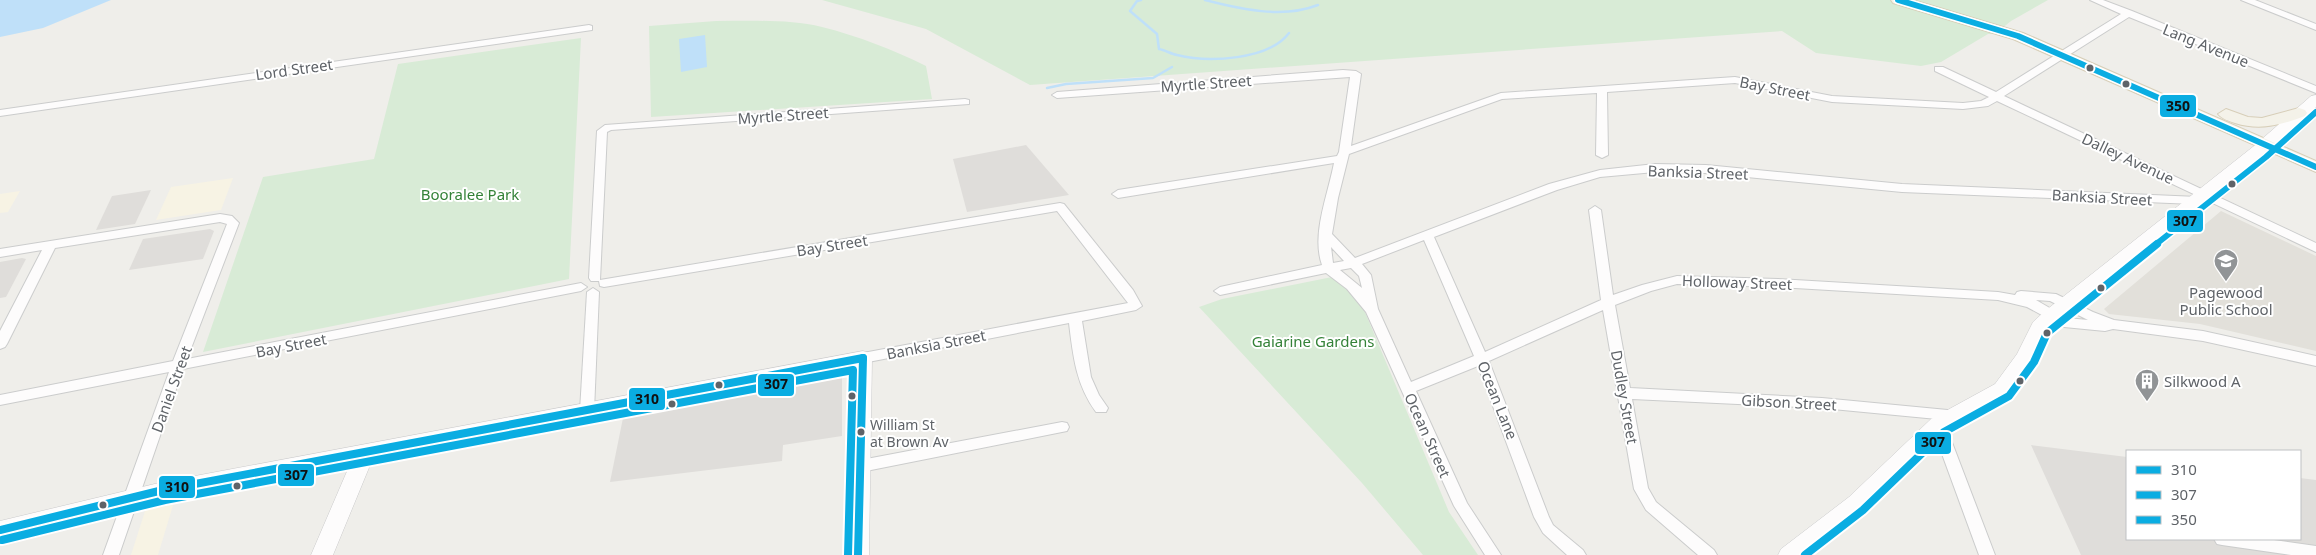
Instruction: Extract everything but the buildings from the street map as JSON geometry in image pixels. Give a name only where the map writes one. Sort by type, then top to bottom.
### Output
[{"type":"main road","points":[[1898,0],[1969,20],[2067,53],[2267,141],[2316,158]]},
{"type":"main road","points":[[1915,0],[1998,24],[2184,100],[2256,124],[2269,124],[2299,113]]},
{"type":"main road","points":[[2184,100],[2316,167]]},
{"type":"street","name":"Lang Avenue","points":[[2095,0],[2316,90]]},
{"type":"street","points":[[2246,0],[2316,27]]},
{"type":"street","name":"Bay Street","points":[[1118,194],[1343,155],[1501,96],[1735,80],[1841,100],[1963,106],[1984,104],[1998,97],[2129,13]]},
{"type":"street","name":"Lord Street","points":[[0,113],[589,28]]},
{"type":"street","name":"Dalley Avenue","points":[[1939,69],[2199,197],[2316,248]]},
{"type":"street","name":"Myrtle Street","points":[[1057,95],[1356,74],[1343,155]]},
{"type":"street","points":[[1602,90],[1602,154]]},
{"type":"street","points":[[1789,555],[1856,503],[1945,420],[2002,389],[2025,358],[2040,326],[2316,99]]},
{"type":"street","name":"Myrtle Street","points":[[599,280],[602,131],[609,127],[965,102]]},
{"type":"street","points":[[1330,269],[1324,248],[1343,155]]},
{"type":"street","name":"Banksia Street","points":[[1220,291],[1330,269],[1353,262],[1428,236],[1553,187],[1600,174],[1655,168],[1706,169],[1902,188],[2199,197]]},
{"type":"street","name":"Bay Street","points":[[599,280],[1060,207],[1129,293],[1136,306]]},
{"type":"street","name":"Dudley Street","points":[[1595,210],[1608,303],[1641,489],[1650,506],[1709,555]]},
{"type":"street","name":"Daniel Street","points":[[51,245],[220,218],[228,219],[233,223],[178,365],[111,555]]},
{"type":"street","name":"Ocean Street","points":[[1326,235],[1365,275],[1372,310],[1407,389],[1461,506],[1492,555]]},
{"type":"street","name":"Ocean Lane","points":[[1428,236],[1482,360],[1542,517],[1548,529],[1578,555]]},
{"type":"street","points":[[0,253],[51,245]]},
{"type":"street","points":[[0,344],[51,245]]},
{"type":"street","name":"Ocean Street","points":[[1330,269],[1357,291],[1372,310]]},
{"type":"street","points":[[587,411],[587,290],[601,289],[599,280]]},
{"type":"street","name":"Holloway Street","points":[[1407,389],[1482,360],[1608,303],[1663,283],[1677,280],[1778,283],[1998,296],[2052,297],[2059,309],[2072,323],[2105,326],[2113,324]]},
{"type":"street","name":"Bay Street","points":[[0,400],[178,365],[200,363],[587,290]]},
{"type":"street","name":"Holloway Street","points":[[1998,296],[2088,315],[2113,324],[2203,336],[2316,361]]},
{"type":"street","name":"Banksia Street","points":[[0,530],[131,497],[1136,306]]},
{"type":"street","points":[[1075,318],[1081,367],[1091,396],[1101,408]]},
{"type":"street","points":[[858,555],[863,358]]},
{"type":"street","name":"Gibson Street","points":[[1624,393],[1822,403],[1945,420]]},
{"type":"street","points":[[1945,420],[1987,555]]},
{"type":"street","points":[[861,466],[1062,427]]},
{"type":"street","points":[[322,555],[365,452]]},
{"type":"street","points":[[2229,540],[2316,552]]},
{"type":"shaded area","points":[[1026,145],[1069,195],[967,212],[953,159]]},
{"type":"shaded area","points":[[233,178],[221,210],[156,220],[171,187]]},
{"type":"shaded area","points":[[151,190],[135,224],[96,230],[112,196]]},
{"type":"shaded area","points":[[20,191],[8,212],[0,213],[0,194]]},
{"type":"shaded area","name":"Pagewood Public School","points":[[2221,211],[2316,256],[2316,351],[2200,324],[2109,314],[2104,309]]},
{"type":"shaded area","points":[[210,229],[214,231],[203,259],[129,270],[143,239]]},
{"type":"shaded area","points":[[26,259],[6,297],[0,298],[0,262]]},
{"type":"shaded area","points":[[842,376],[842,436],[783,445],[782,461],[610,482],[623,418]]},
{"type":"shaded area","points":[[2031,445],[2126,457],[2126,540],[2301,540],[2301,478],[2316,480],[2316,555],[2081,555]]},
{"type":"shaded area","points":[[174,502],[158,555],[131,555],[146,508]]},
{"type":"green space","points":[[822,0],[2048,0],[2011,21],[1995,34],[1988,34],[1941,62],[1921,66],[1816,53],[1782,31],[1030,85],[926,29]]},
{"type":"green space","points":[[716,21],[769,21],[809,24],[862,39],[926,66],[932,99],[651,117],[649,26]]},
{"type":"green space","name":"Booralee Park","points":[[581,38],[569,279],[203,352],[263,177],[374,159],[398,64]]},
{"type":"green space","name":"Gaiarine Gardens","points":[[1332,277],[1342,282],[1362,305],[1449,512],[1478,555],[1423,555],[1362,483],[1199,307],[1222,299]]},
{"type":"water","points":[[0,0],[111,0],[43,28],[0,37]]},
{"type":"water","points":[[705,35],[707,67],[681,72],[679,39]]},
{"type":"waterway","points":[[1141,0],[1137,1],[1130,11],[1157,34],[1159,49],[1177,55],[1221,59],[1253,54],[1280,42],[1289,33]]},
{"type":"waterway","points":[[1205,0],[1233,7],[1276,12],[1304,9],[1318,5]]},
{"type":"waterway","points":[[1047,88],[1066,84],[1153,78],[1172,67]]},
{"type":"transit line","name":"350","points":[[1898,0],[2018,36],[2316,167]]},
{"type":"transit line","name":"307","points":[[1805,555],[1863,510],[1944,432],[2009,396],[2034,362],[2047,333],[2058,322],[2266,157],[2316,112]]},
{"type":"transit line","name":"310","points":[[0,530],[163,490],[863,358]]},
{"type":"transit line","name":"310","points":[[858,555],[863,358]]},
{"type":"transit line","name":"307","points":[[2,540],[165,500],[853,370],[848,555]]},
{"type":"place","name":"Pagewood Public School","points":[[2226,282]]},
{"type":"place","name":"Silkwood A","points":[[2147,402]]},
{"type":"place","name":"William St at Brown Av","points":[[861,432]]}]
